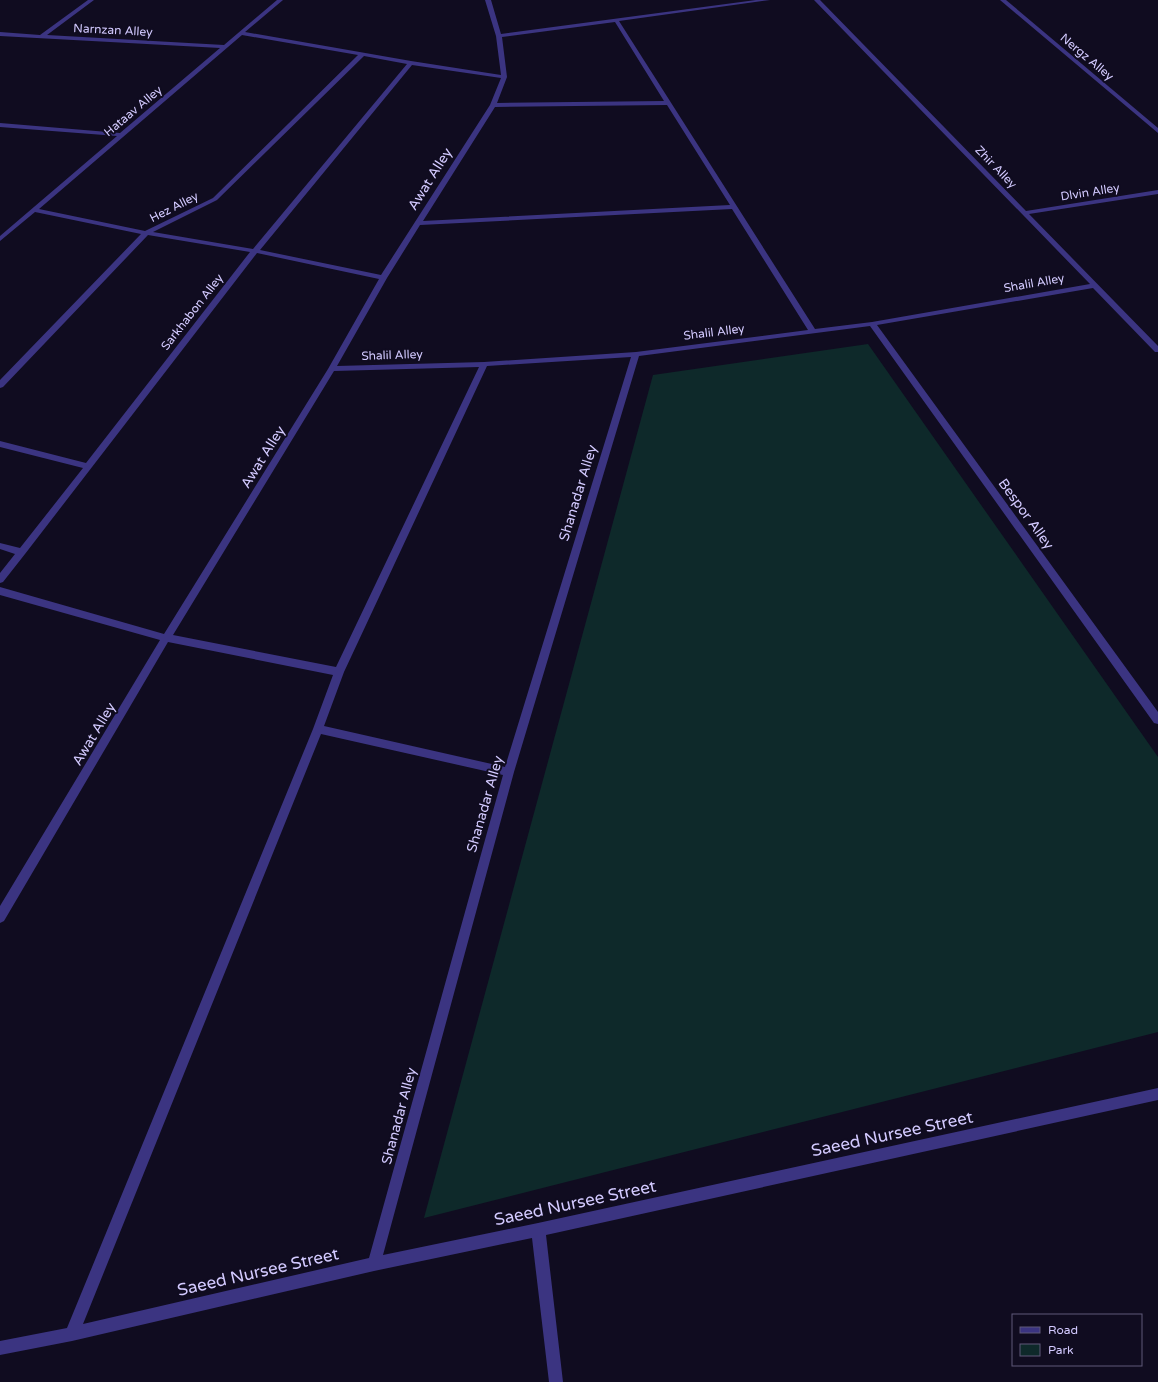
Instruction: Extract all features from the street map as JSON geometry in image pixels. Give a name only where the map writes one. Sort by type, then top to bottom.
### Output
[{"type":"street","points":[[42,36],[91,0]]},
{"type":"street","name":"Hataav Alley","points":[[0,239],[280,0]]},
{"type":"street","name":"Awat Alley","points":[[0,917],[166,638],[332,370],[383,278],[493,105],[504,77],[499,36],[488,0]]},
{"type":"street","points":[[717,0],[722,6]]},
{"type":"street","points":[[499,36],[767,0]]},
{"type":"street","name":"Zhir Alley","points":[[817,0],[1025,213],[1154,341],[1158,350]]},
{"type":"street","name":"Nergz Alley","points":[[1003,0],[1158,131]]},
{"type":"street","points":[[616,20],[813,332]]},
{"type":"street","points":[[241,33],[362,55],[504,77]]},
{"type":"street","name":"Narnzan Alley","points":[[0,34],[225,46]]},
{"type":"street","name":"Hez Alley","points":[[0,385],[146,233],[214,199],[362,55]]},
{"type":"street","name":"Sarkhabon Alley","points":[[0,580],[255,251],[411,63]]},
{"type":"street","points":[[493,105],[668,103]]},
{"type":"street","points":[[0,125],[122,135]]},
{"type":"street","name":"Dlvin Alley","points":[[1025,213],[1158,192]]},
{"type":"street","points":[[418,222],[734,207]]},
{"type":"street","points":[[33,210],[146,233],[255,251],[383,278]]},
{"type":"street","name":"Shalil Alley","points":[[332,370],[484,364],[636,354],[872,324],[1096,284]]},
{"type":"street","name":"Bespor Alley","points":[[872,324],[1158,720]]},
{"type":"street","name":"Shanadar Alley","points":[[374,1264],[509,772],[636,354]]},
{"type":"street","points":[[72,1334],[318,729],[339,672],[484,364]]},
{"type":"street","points":[[0,444],[88,466]]},
{"type":"street","points":[[0,546],[22,552]]},
{"type":"street","points":[[0,591],[166,638],[339,672]]},
{"type":"street","points":[[318,729],[509,772]]},
{"type":"street","name":"Saeed Nursee Street","points":[[0,1348],[72,1334],[374,1264],[538,1230],[1158,1094]]},
{"type":"street","points":[[538,1230],[556,1382]]},
{"type":"green space","points":[[868,344],[1158,757],[1158,1032],[424,1218],[653,375]]}]
